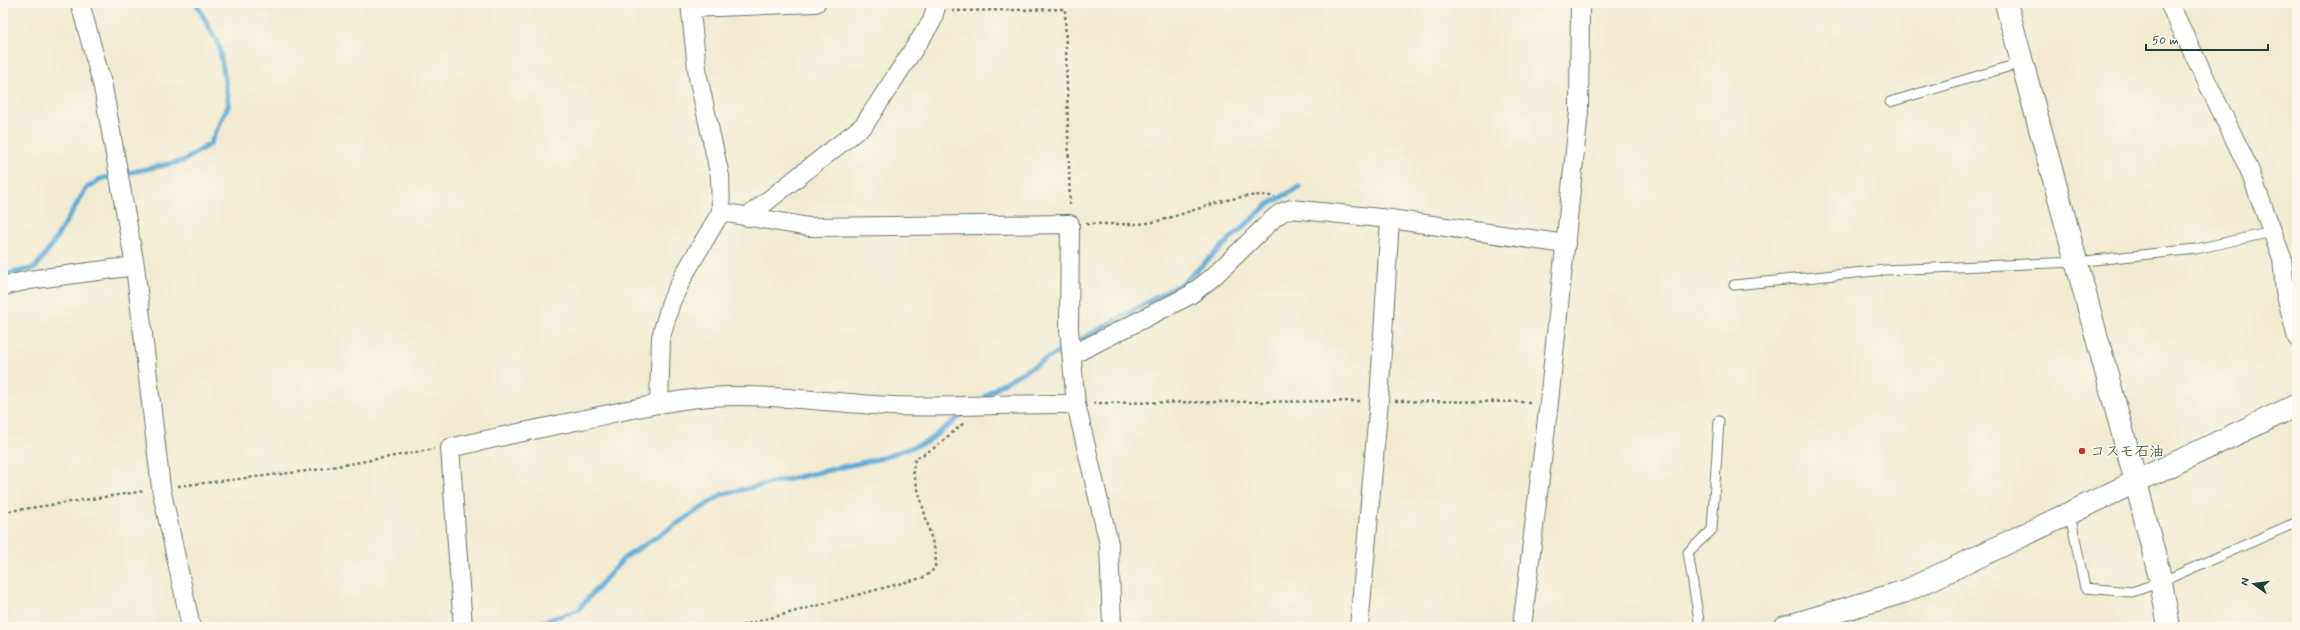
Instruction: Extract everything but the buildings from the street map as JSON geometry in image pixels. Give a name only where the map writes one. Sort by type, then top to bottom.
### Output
[{"type":"street","points":[[80,3],[103,87],[135,266],[161,488],[191,627]]},
{"type":"street","points":[[659,404],[661,337],[671,302],[685,273],[721,212],[720,176],[698,77],[691,6],[816,3]]},
{"type":"street","points":[[1522,627],[1549,402],[1579,112],[1580,3]]},
{"type":"street","points":[[2006,3],[2021,63],[2136,482],[2161,582],[2169,627]]},
{"type":"street","points":[[2169,3],[2249,169],[2282,258],[2285,291],[2297,338]]},
{"type":"street","points":[[747,217],[864,125],[932,21],[936,7]]},
{"type":"street","points":[[1072,355],[1190,295],[1213,277],[1274,218],[1282,212],[1291,209],[1390,219],[1566,244]]},
{"type":"street","points":[[721,212],[809,227],[1070,224],[1069,329],[1076,404],[1109,544],[1112,627]]},
{"type":"street","points":[[1360,627],[1379,401],[1390,219]]},
{"type":"street","points":[[3,286],[29,280],[135,266]]},
{"type":"street","points":[[463,627],[450,448],[659,404],[709,397],[747,396],[821,399],[891,406],[980,407],[1037,403],[1076,404]]},
{"type":"street","points":[[1785,627],[1906,591],[2297,405]]},
{"type":"lane","points":[[1890,102],[2021,63]]},
{"type":"lane","points":[[1734,285],[1885,270],[2076,262],[2196,249],[2272,232]]},
{"type":"lane","points":[[1700,627],[1688,552],[1712,530],[1719,421]]},
{"type":"lane","points":[[2070,513],[2085,588],[2132,592],[2161,582],[2297,522]]},
{"type":"path","points":[[936,7],[1065,9],[1070,224],[1152,222],[1260,193],[1274,196],[1291,209]]},
{"type":"path","points":[[1076,404],[1379,401],[1549,402]]},
{"type":"path","points":[[736,627],[925,577],[935,568],[936,555],[913,472],[915,460],[934,448],[980,407]]},
{"type":"path","points":[[3,512],[161,488],[315,470],[450,448]]},
{"type":"waterway","points":[[3,275],[35,268],[50,248],[86,189],[100,179],[183,161],[210,144],[229,104],[219,46],[196,3]]},
{"type":"waterway","points":[[981,400],[1000,385],[1184,282],[1266,206],[1299,187]]},
{"type":"waterway","points":[[527,627],[578,610],[624,558],[723,494],[882,458],[927,442],[967,411]]},
{"type":"place","name":"コスモ石油","points":[[2082,451]]}]
